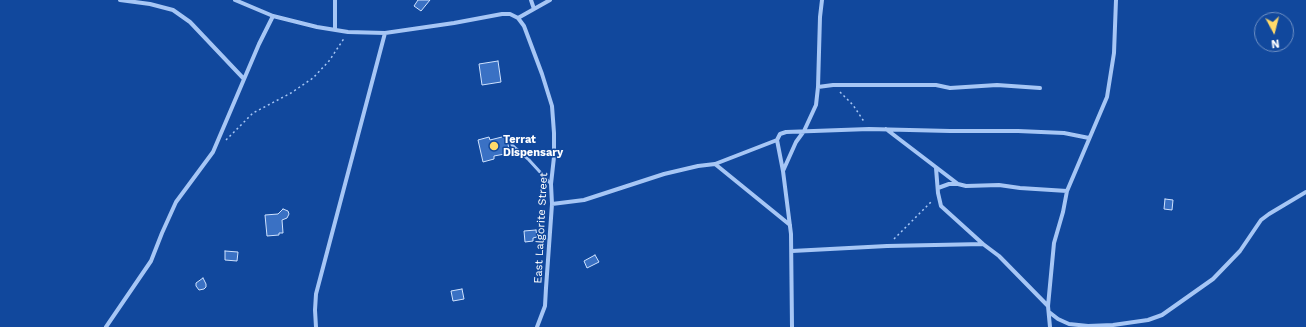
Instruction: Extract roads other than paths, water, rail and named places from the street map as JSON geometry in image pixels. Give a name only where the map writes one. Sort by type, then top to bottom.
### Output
[{"type":"street","points":[[120,0],[150,4],[173,10],[190,22],[244,79]]},
{"type":"street","points":[[235,0],[273,16],[317,27],[348,32],[386,33],[502,14],[510,14],[518,18],[550,0]]},
{"type":"street","points":[[335,0],[335,30]]},
{"type":"street","points":[[531,0],[534,9]]},
{"type":"street","points":[[783,171],[796,142],[804,131],[816,105],[822,0]]},
{"type":"street","points":[[1050,327],[1048,306],[1054,243],[1063,212],[1067,191],[1106,97],[1114,53],[1116,0]]},
{"type":"street","points":[[106,327],[150,261],[176,202],[213,152],[273,16]]},
{"type":"street","name":"East Lalgorite Street","points":[[518,18],[524,26],[536,56],[552,106],[554,157],[551,184],[552,204],[545,306],[537,327]]},
{"type":"street","points":[[316,327],[316,294],[386,33]]},
{"type":"street","points":[[818,87],[833,85],[936,85],[954,88],[998,86],[1040,88]]},
{"type":"street","points":[[552,204],[584,200],[664,174],[698,166],[715,164],[776,140],[782,133],[869,129],[1026,131],[1064,133],[1089,138]]},
{"type":"street","points":[[885,129],[958,184]]},
{"type":"street","points":[[776,140],[783,171],[790,225],[792,251],[792,327]]},
{"type":"street","points":[[715,164],[790,225]]},
{"type":"street","points":[[936,168],[938,195],[942,206],[998,256],[1048,306]]},
{"type":"street","points":[[938,188],[948,184],[958,184],[966,186],[999,185],[1067,191]]},
{"type":"street","points":[[1049,312],[1058,319],[1070,324],[1088,326],[1113,325],[1148,320],[1162,315],[1213,279],[1240,251],[1261,220],[1306,192]]},
{"type":"street","points":[[792,251],[887,246],[983,244]]},
{"type":"lane","points":[[512,145],[529,160],[551,184]]},
{"type":"place","name":"Terrat Dispensary","points":[[494,146]]}]
